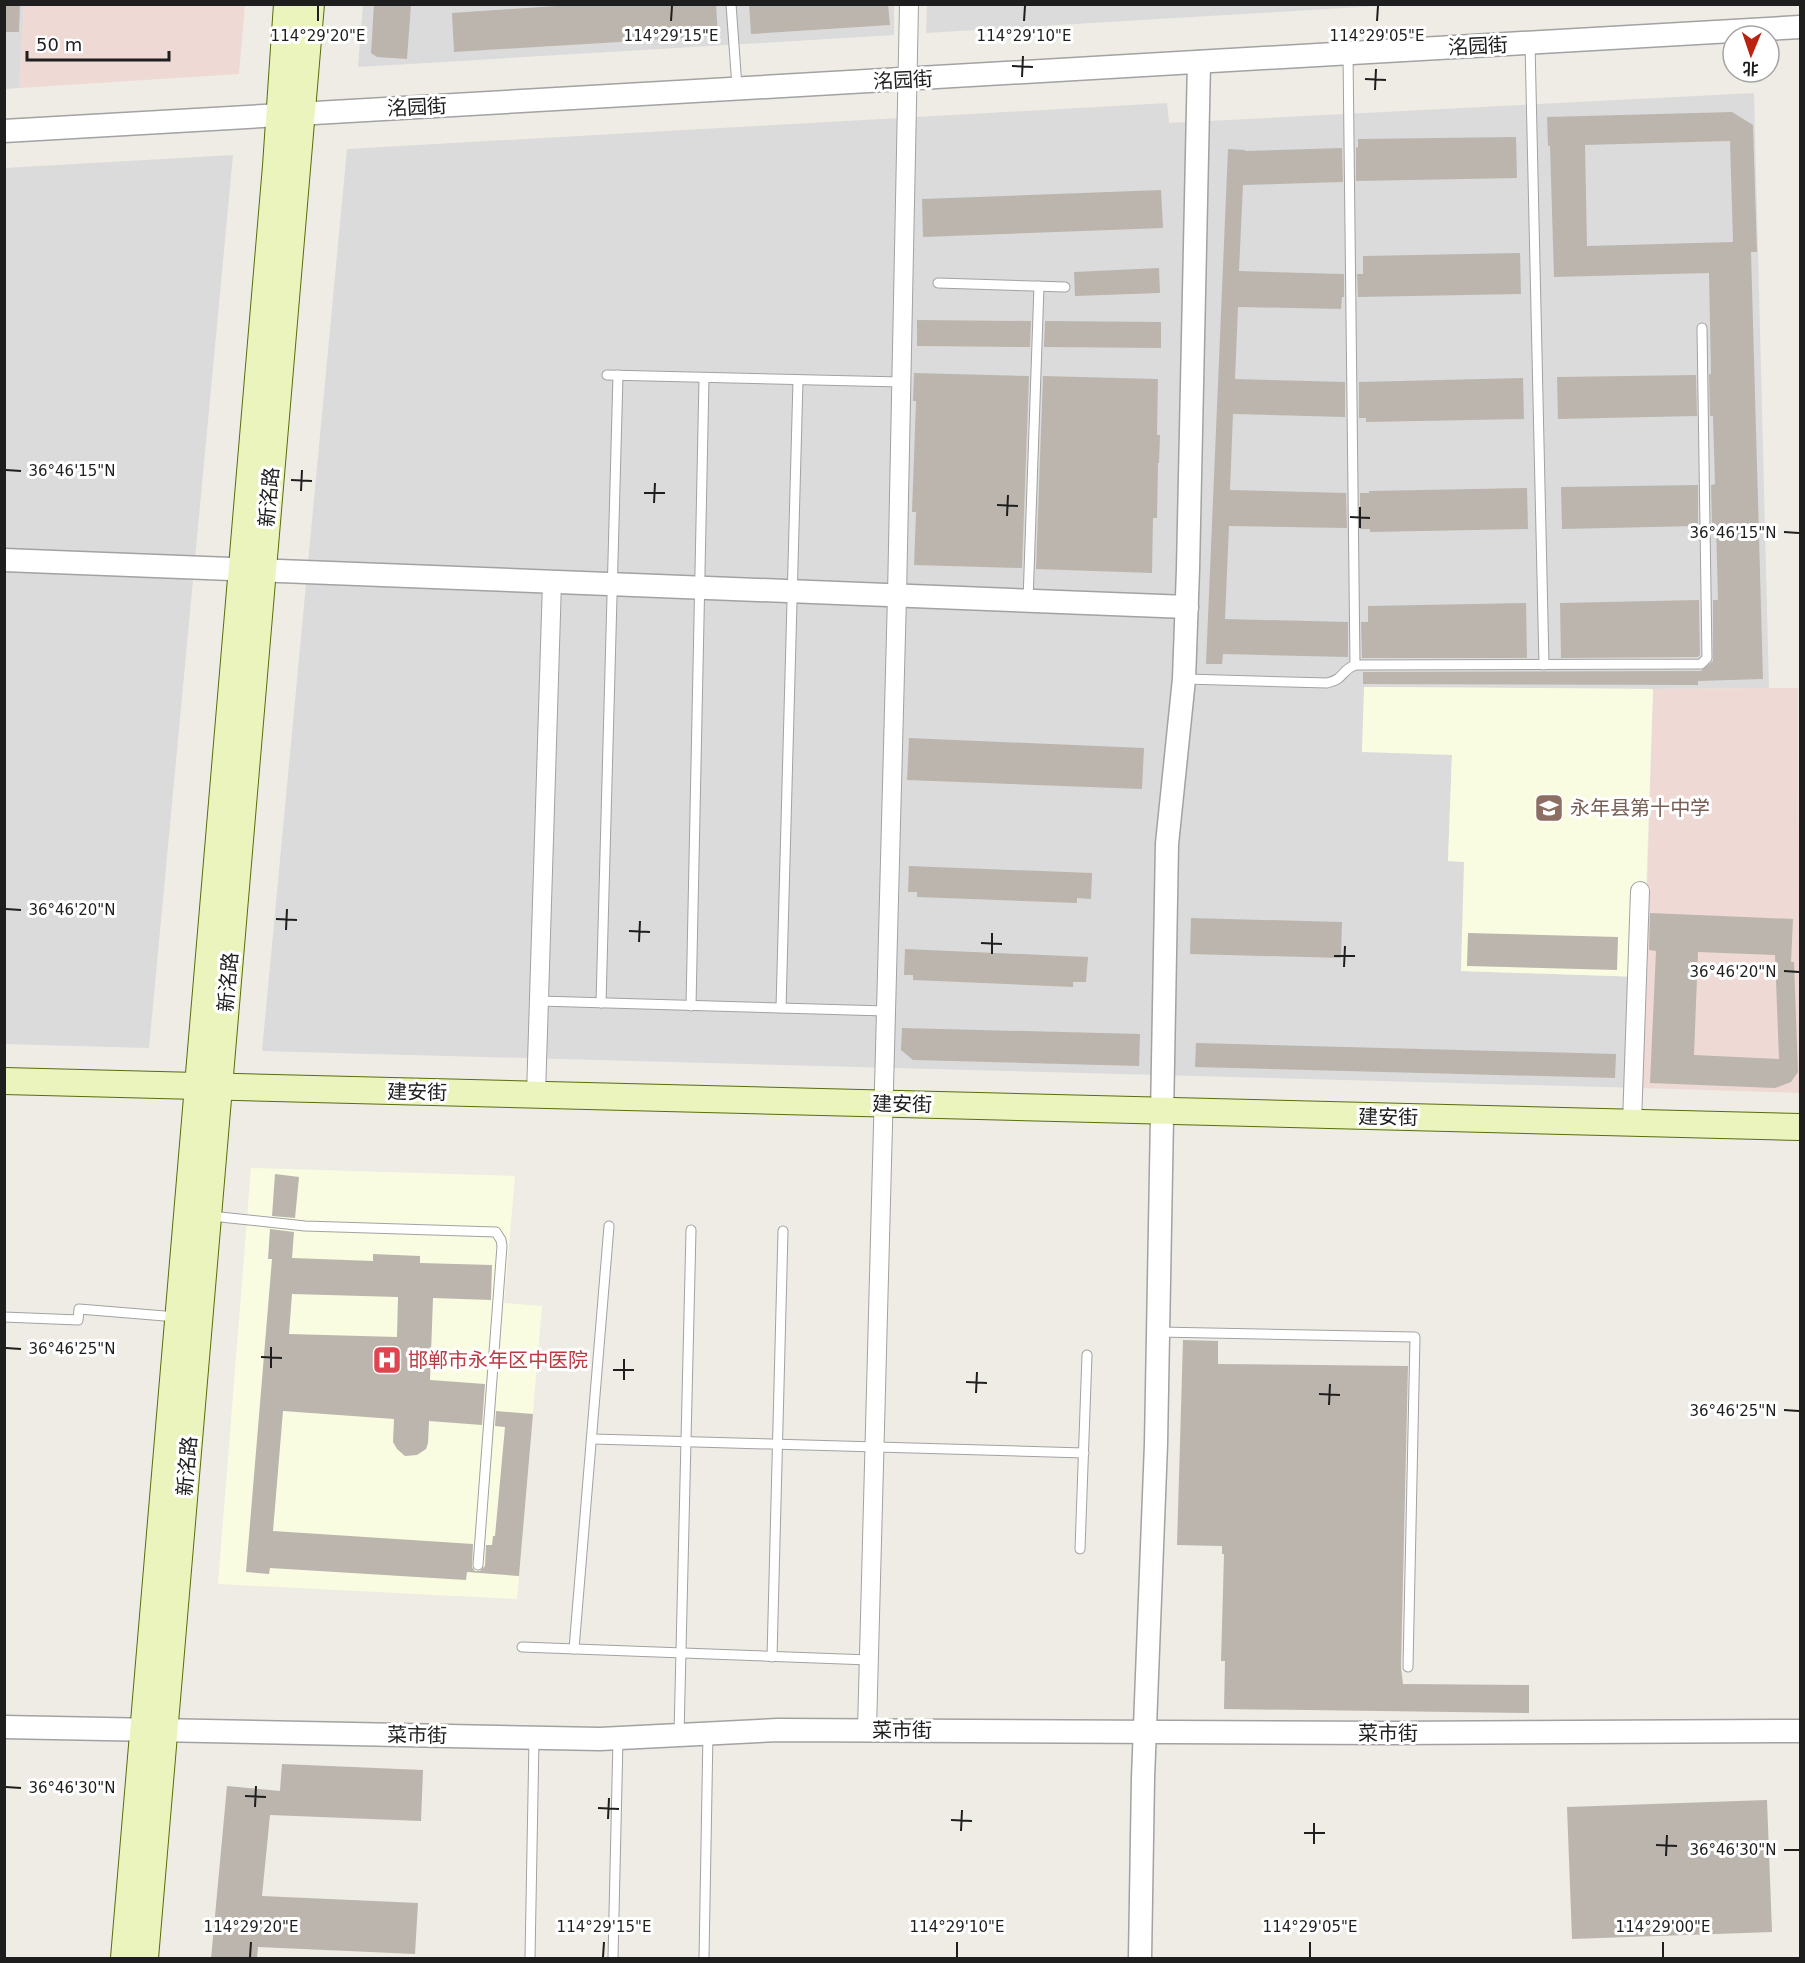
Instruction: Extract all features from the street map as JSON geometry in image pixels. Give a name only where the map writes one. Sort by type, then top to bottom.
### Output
[{"type":"main road","name":"新洺路","points":[[287,4],[291,115]]},
{"type":"main road","name":"新洺路","points":[[146,1959],[154,1731],[177,1317],[208,1086],[291,115],[311,4]]},
{"type":"main road","name":"建安街","points":[[4,1081],[1800,1127]]},
{"type":"main road","name":"新洺路","points":[[124,1959],[154,1731],[208,1216],[208,1086]]},
{"type":"street","points":[[867,1730],[897,596],[909,4]]},
{"type":"street","name":"洺园街","points":[[4,131],[1800,27]]},
{"type":"street","points":[[1140,1959],[1158,1332],[1167,844],[1184,679],[1187,607],[1199,62]]},
{"type":"street","points":[[4,560],[1187,607]]},
{"type":"street","points":[[536,1095],[552,582]]},
{"type":"street","points":[[1632,1123],[1640,891]]},
{"type":"street","name":"菜市街","points":[[4,1727],[534,1738],[618,1738],[778,1730],[1390,1733],[1800,1731]]},
{"type":"lane","points":[[731,4],[737,90]]},
{"type":"lane","points":[[1530,43],[1544,665]]},
{"type":"lane","points":[[1348,53],[1355,665]]},
{"type":"lane","points":[[939,284],[1065,287]]},
{"type":"lane","points":[[1028,601],[1039,286]]},
{"type":"lane","points":[[1184,679],[1327,683],[1336,681],[1347,669],[1355,665],[1701,664],[1707,658],[1702,328]]},
{"type":"lane","points":[[607,375],[902,382]]},
{"type":"lane","points":[[601,1003],[618,375]]},
{"type":"lane","points":[[691,1006],[704,378]]},
{"type":"lane","points":[[782,1008],[798,380]]},
{"type":"lane","points":[[539,1001],[886,1011]]},
{"type":"lane","points":[[208,1216],[305,1226],[496,1232],[502,1246],[478,1565]]},
{"type":"lane","points":[[574,1649],[609,1226]]},
{"type":"lane","points":[[679,1735],[691,1230]]},
{"type":"lane","points":[[772,1657],[783,1231]]},
{"type":"lane","points":[[4,1317],[78,1320],[78,1310],[177,1317]]},
{"type":"lane","points":[[1158,1332],[1415,1337],[1408,1667]]},
{"type":"lane","points":[[1080,1549],[1087,1354]]},
{"type":"lane","points":[[593,1439],[1084,1453]]},
{"type":"lane","points":[[522,1647],[869,1660]]},
{"type":"lane","points":[[704,1959],[708,1733]]},
{"type":"lane","points":[[530,1959],[534,1738]]},
{"type":"lane","points":[[613,1959],[618,1738]]},
{"type":"shaded area","points":[[927,4],[1394,5],[926,33]]},
{"type":"shaded area","points":[[5,5],[24,5],[19,88],[5,89]]},
{"type":"shaded area","points":[[24,5],[245,5],[239,74],[19,88]]},
{"type":"shaded area","points":[[363,5],[894,5],[894,35],[358,67]]},
{"type":"shaded area","points":[[1754,93],[1769,688],[1365,687],[1362,751],[1452,754],[1448,861],[1465,862],[1461,971],[1643,977],[1641,1088],[262,1051],[347,149],[1167,103],[1169,123]]},
{"type":"shaded area","points":[[233,155],[149,1048],[5,1044],[5,168]]},
{"type":"shaded area","name":"永年县第十中学","points":[[1364,687],[1653,689],[1643,977],[1461,971],[1464,862],[1448,861],[1452,755],[1362,752]]},
{"type":"shaded area","points":[[1798,688],[1800,1093],[1641,1088],[1653,689]]},
{"type":"shaded area","name":"邯郸市永年区中医院","points":[[251,1168],[515,1176],[504,1303],[542,1306],[517,1599],[218,1584]]},
{"type":"building","points":[[4,4],[20,4],[19,32],[4,32]]},
{"type":"building","points":[[374,4],[411,4],[407,59],[377,57],[371,53]]},
{"type":"building","points":[[586,4],[716,4],[718,36],[454,52],[452,13]]},
{"type":"building","points":[[749,4],[888,4],[890,25],[751,34]]},
{"type":"building","points":[[1732,112],[1753,125],[1757,252],[1751,252],[1763,679],[1698,681],[1698,685],[1363,684],[1363,672],[1701,671],[1713,661],[1713,600],[1718,600],[1716,526],[1712,526],[1711,485],[1715,484],[1713,416],[1710,416],[1709,273],[1554,277],[1547,117]],"holes":[[[1730,141],[1733,242],[1587,246],[1585,145]]]},
{"type":"building","points":[[1516,137],[1517,178],[1356,181],[1358,139]]},
{"type":"building","points":[[1342,148],[1343,182],[1243,185],[1239,271],[1344,274],[1344,297],[1342,297],[1341,309],[1238,307],[1235,379],[1345,382],[1345,417],[1233,414],[1230,490],[1346,493],[1347,528],[1229,526],[1225,619],[1348,622],[1348,657],[1223,654],[1222,664],[1206,664],[1228,149],[1245,151]]},
{"type":"building","points":[[1161,190],[1163,228],[923,237],[922,199]]},
{"type":"building","points":[[1520,253],[1521,294],[1358,297],[1357,274],[1363,274],[1363,256]]},
{"type":"building","points":[[1159,268],[1160,293],[1075,296],[1074,272]]},
{"type":"building","points":[[917,320],[1031,321],[1030,347],[917,346]]},
{"type":"building","points":[[1045,321],[1161,322],[1161,348],[1044,347]]},
{"type":"building","points":[[914,373],[1029,376],[1022,568],[914,565],[916,512],[912,512],[916,401],[913,401]]},
{"type":"building","points":[[1696,375],[1697,416],[1558,419],[1557,377]]},
{"type":"building","points":[[1043,376],[1158,379],[1157,435],[1160,435],[1157,518],[1153,518],[1152,573],[1036,569]]},
{"type":"building","points":[[1523,378],[1524,419],[1366,422],[1366,418],[1359,418],[1359,382]]},
{"type":"building","points":[[1698,485],[1698,526],[1562,529],[1561,487]]},
{"type":"building","points":[[1527,488],[1528,529],[1370,532],[1370,529],[1360,529],[1360,493]]},
{"type":"building","points":[[1699,600],[1700,655],[1698,657],[1561,658],[1560,603]]},
{"type":"building","points":[[1526,603],[1527,658],[1362,658],[1361,622],[1368,622],[1368,606]]},
{"type":"building","points":[[909,738],[1144,748],[1142,789],[907,780]]},
{"type":"building","points":[[909,866],[1092,873],[1091,899],[1077,898],[1077,903],[917,897],[917,892],[908,892]]},
{"type":"building","points":[[1650,913],[1793,919],[1791,962],[1794,962],[1798,1072],[1791,1082],[1775,1088],[1650,1083],[1656,951],[1649,950]],"holes":[[[1698,952],[1775,955],[1779,1059],[1694,1055]]]},
{"type":"building","points":[[1191,918],[1342,922],[1341,958],[1190,954]]},
{"type":"building","points":[[1468,933],[1618,937],[1617,970],[1467,966]]},
{"type":"building","points":[[905,949],[1088,957],[1086,982],[1073,982],[1073,987],[913,980],[913,975],[904,975]]},
{"type":"building","points":[[902,1028],[1140,1034],[1139,1066],[913,1060],[901,1050]]},
{"type":"building","points":[[1196,1043],[1616,1054],[1615,1078],[1195,1067]]},
{"type":"building","points":[[275,1174],[299,1177],[295,1218],[272,1216]]},
{"type":"building","points":[[270,1229],[294,1232],[292,1258],[373,1261],[373,1254],[420,1256],[420,1263],[492,1265],[491,1300],[433,1298],[430,1380],[485,1384],[482,1425],[429,1421],[426,1449],[417,1455],[405,1456],[393,1442],[394,1419],[283,1411],[273,1531],[473,1544],[472,1567],[475,1571],[480,1571],[485,1566],[486,1545],[492,1545],[493,1536],[495,1536],[505,1427],[495,1426],[496,1411],[533,1414],[519,1576],[467,1572],[466,1580],[270,1568],[269,1574],[246,1572],[272,1259],[268,1259]],"holes":[[[292,1294],[398,1297],[397,1337],[289,1334]]]},
{"type":"building","points":[[1183,1340],[1218,1341],[1218,1364],[1408,1366],[1401,1667],[1403,1684],[1529,1685],[1529,1713],[1224,1709],[1225,1661],[1221,1661],[1224,1554],[1222,1554],[1222,1546],[1177,1545]]},
{"type":"building","points":[[282,1764],[423,1770],[421,1821],[270,1815],[262,1896],[418,1903],[415,1954],[258,1947],[257,1959],[211,1959],[227,1786],[280,1791]]},
{"type":"building","points":[[1767,1800],[1772,1932],[1572,1939],[1567,1807]]},
{"type":"place","name":"永年县第十中学","points":[[1549,808]]},
{"type":"place","name":"邯郸市永年区中医院","points":[[387,1360]]}]
